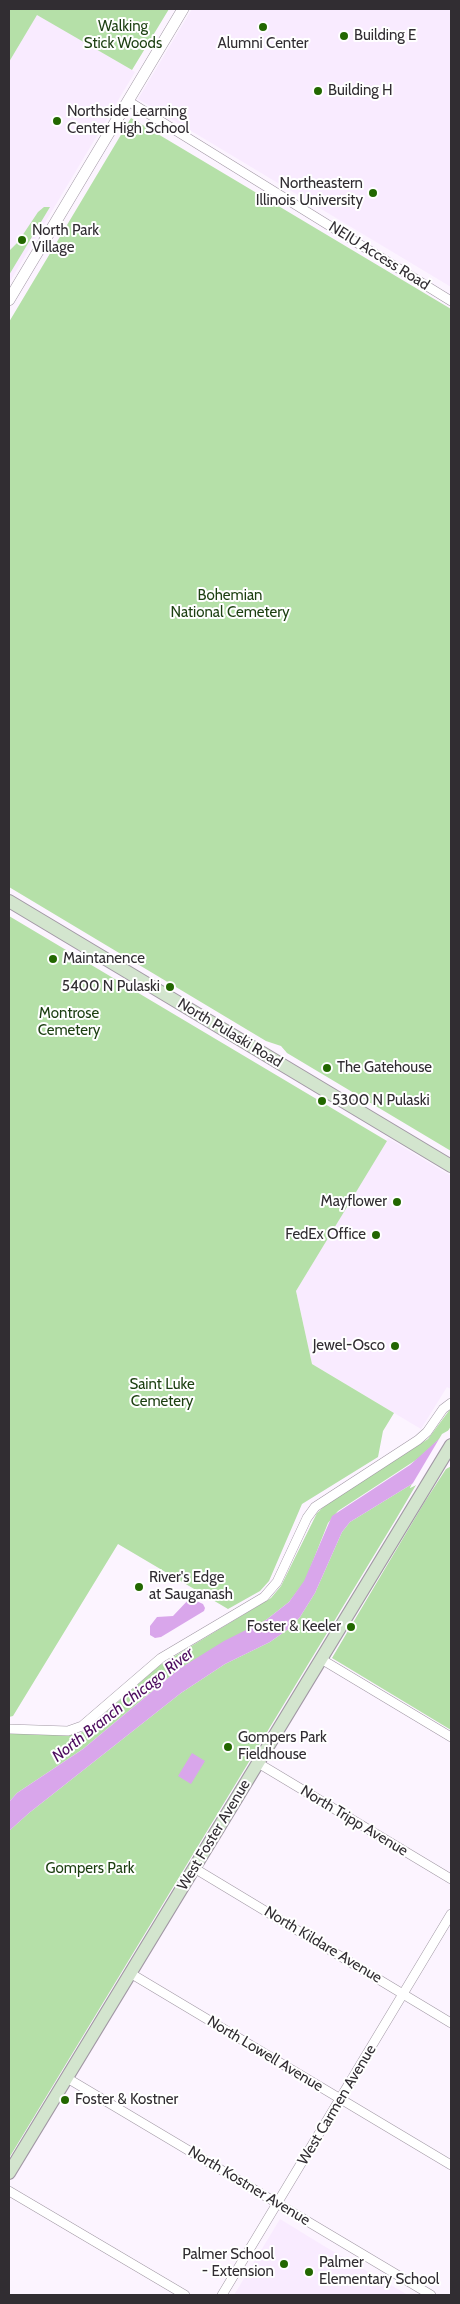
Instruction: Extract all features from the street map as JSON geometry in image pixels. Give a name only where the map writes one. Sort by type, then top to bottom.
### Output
[{"type":"main road","name":"North Pulaski Road","points":[[9,901],[451,1166]]},
{"type":"main road","name":"West Foster Avenue","points":[[9,2173],[451,1445]]},
{"type":"street","points":[[9,300],[183,9]]},
{"type":"street","name":"NEIU Access Road","points":[[128,101],[451,301]]},
{"type":"street","points":[[9,1728],[74,1730],[82,1726],[161,1658],[264,1597],[277,1582],[307,1518],[315,1507],[418,1440],[427,1432],[443,1409],[451,1403]]},
{"type":"street","points":[[321,1659],[451,1737]]},
{"type":"street","name":"North Tripp Avenue","points":[[258,1763],[451,1879]]},
{"type":"street","name":"North Kildare Avenue","points":[[194,1868],[451,2023]]},
{"type":"street","name":"West Carmen Avenue","points":[[222,2295],[451,1914]]},
{"type":"street","name":"North Lowell Avenue","points":[[130,1973],[451,2165]]},
{"type":"street","name":"North Kostner Avenue","points":[[67,2078],[431,2295]]},
{"type":"street","points":[[9,2191],[184,2295]]},
{"type":"shaded area","name":"Northeastern Illinois University","points":[[192,9],[451,9],[451,287],[138,99]]},
{"type":"shaded area","name":"Northside Learning Center High School","points":[[37,14],[135,72],[9,283],[9,62]]},
{"type":"shaded area","points":[[388,1138],[451,1176],[451,1389],[447,1387],[421,1429],[312,1364],[296,1291]]},
{"type":"shaded area","points":[[440,1438],[451,1464],[412,1484],[350,1522],[342,1532],[315,1593],[300,1617],[287,1630],[270,1642],[225,1664],[181,1693],[29,1813],[9,1831],[9,1802],[17,1793],[83,1749],[179,1669],[224,1641],[266,1620],[289,1602],[304,1581],[332,1516],[410,1465]]},
{"type":"shaded area","points":[[190,1598],[203,1604],[204,1611],[161,1637],[155,1638],[150,1635],[150,1626],[157,1617],[173,1616]]},
{"type":"shaded area","points":[[192,1753],[205,1761],[191,1784],[178,1776]]},
{"type":"shaded area","name":"Palmer Elementary School","points":[[280,2219],[324,2246],[408,2295],[234,2295]]},
{"type":"green space","name":"Walking Stick Woods","points":[[9,9],[169,9],[132,70],[37,15],[9,62]]},
{"type":"green space","name":"Bohemian National Cemetery","points":[[131,118],[451,309],[451,1151],[287,1053],[281,1046],[266,1041],[9,887],[9,322]]},
{"type":"green space","points":[[44,207],[50,207],[9,275],[9,251],[18,242],[38,212]]},
{"type":"green space","name":"Saint Luke Cemetery","points":[[9,916],[387,1141],[296,1291],[312,1364],[394,1413],[383,1431],[378,1457],[302,1504],[269,1581],[260,1591],[228,1609],[118,1544],[13,1716],[9,1717]]},
{"type":"green space","points":[[451,1408],[451,1426],[448,1431],[419,1458],[338,1511],[328,1523],[305,1581],[289,1602],[266,1620],[179,1669],[83,1749],[17,1793],[9,1802],[9,1734],[79,1734],[160,1665],[271,1598],[281,1586],[317,1513],[327,1504],[428,1439]]},
{"type":"green space","points":[[451,1466],[451,1730],[332,1658],[424,1503],[446,1469]]},
{"type":"green space","name":"Gompers Park","points":[[412,1484],[410,1488],[416,1485],[396,1519],[9,2158],[9,1831],[29,1813],[181,1693],[225,1664],[270,1642],[287,1630],[300,1617],[315,1593],[342,1532],[350,1522]]},
{"type":"pier","points":[[451,1429],[451,1466],[410,1488],[442,1434]]},
{"type":"place","name":"Alumni Center","points":[[263,27]]},
{"type":"place","name":"Building E","points":[[344,36]]},
{"type":"place","name":"Building H","points":[[318,91]]},
{"type":"place","name":"Northside Learning Center High School","points":[[57,121]]},
{"type":"place","name":"Northeastern Illinois University","points":[[373,193]]},
{"type":"place","name":"North Park Village","points":[[22,240]]},
{"type":"place","name":"Maintanence","points":[[53,959]]},
{"type":"place","name":"5400 N Pulaski","points":[[170,987]]},
{"type":"place","name":"The Gatehouse","points":[[327,1068]]},
{"type":"place","name":"5300 N Pulaski","points":[[322,1101]]},
{"type":"place","name":"Mayflower","points":[[397,1202]]},
{"type":"place","name":"FedEx Office","points":[[376,1235]]},
{"type":"place","name":"Jewel-Osco","points":[[395,1346]]},
{"type":"place","name":"River's Edge at Sauganash","points":[[139,1587]]},
{"type":"place","name":"Foster & Keeler","points":[[351,1627]]},
{"type":"place","name":"Gompers Park Fieldhouse","points":[[228,1747]]},
{"type":"place","name":"Foster & Kostner","points":[[65,2100]]},
{"type":"place","name":"Palmer School - Extension","points":[[284,2264]]},
{"type":"place","name":"Palmer Elementary School","points":[[309,2272]]},
{"type":"park label","name":"Montrose Cemetery","points":[[69,1022]]},
{"type":"water label","name":"North Branch Chicago River","points":[[123,1705]]}]
